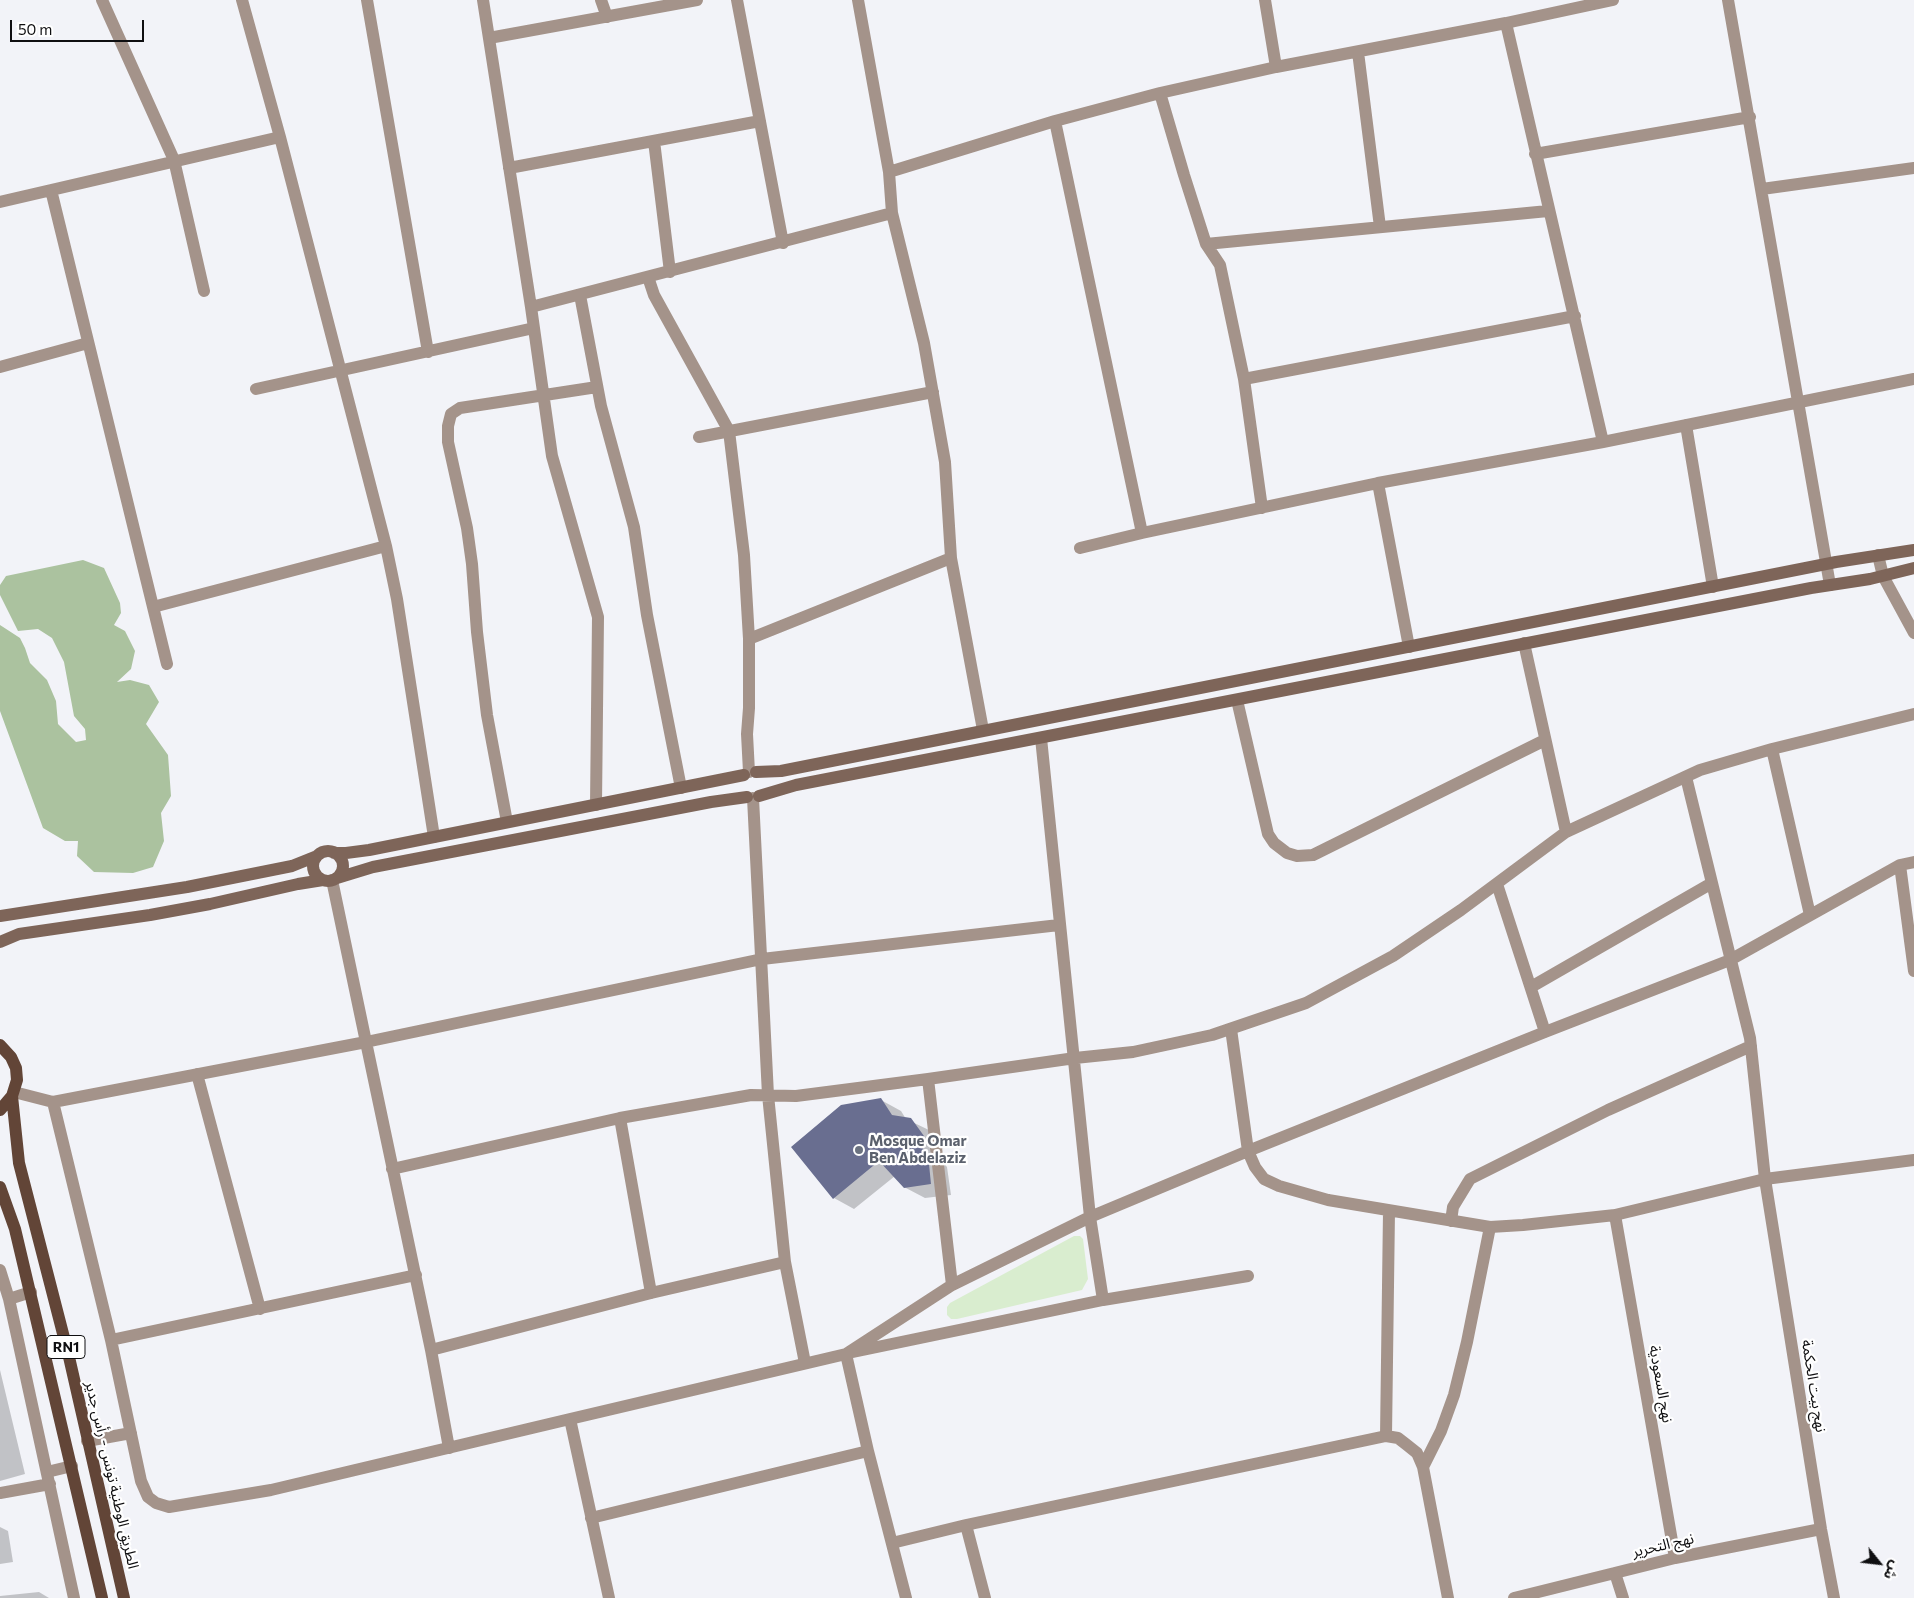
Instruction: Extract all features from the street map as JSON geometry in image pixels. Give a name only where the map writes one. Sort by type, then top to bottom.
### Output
[{"type":"main road","points":[[0,916],[187,887],[292,866],[325,851],[334,853],[358,852],[750,773],[788,769],[1827,564],[1914,550]]},
{"type":"main road","points":[[0,942],[18,934],[157,914],[298,884],[331,879],[373,867],[711,802],[753,797],[796,785],[1810,588],[1870,580],[1914,568]]},
{"type":"main road","points":[[750,773],[760,774],[765,782],[764,790],[753,797],[743,795],[739,788],[740,779],[750,773]]},
{"type":"main road","points":[[317,856],[313,870],[318,878],[331,879],[340,874],[342,865],[341,860],[334,853]]},
{"type":"main road","name":"RN1","points":[[1,1044],[11,1057],[16,1068],[17,1080],[13,1094]]},
{"type":"main road","points":[[0,1110],[13,1094]]},
{"type":"main road","name":"الطريق الوطنية تونس - رأس جدير","points":[[13,1094],[19,1162],[66,1347],[124,1598]]},
{"type":"main road","name":"RN1","points":[[0,1187],[15,1228],[31,1292],[102,1598]]},
{"type":"street","points":[[102,0],[174,160],[204,291]]},
{"type":"street","points":[[242,0],[280,137],[386,546],[397,599],[434,837]]},
{"type":"street","points":[[368,0],[428,352]]},
{"type":"street","points":[[483,0],[510,168],[552,456],[598,617],[596,805]]},
{"type":"street","points":[[601,0],[607,16]]},
{"type":"street","points":[[489,38],[697,0]]},
{"type":"street","points":[[737,0],[783,243]]},
{"type":"street","points":[[858,0],[889,172],[892,214],[924,343],[946,462],[951,558],[983,730]]},
{"type":"street","points":[[1265,0],[1276,67]]},
{"type":"street","points":[[889,172],[1055,120],[1160,93],[1276,67],[1506,23],[1613,0]]},
{"type":"street","points":[[1728,0],[1800,402],[1830,585]]},
{"type":"street","points":[[1506,23],[1603,442]]},
{"type":"street","points":[[1358,52],[1380,227]]},
{"type":"street","points":[[1160,93],[1206,244],[1220,265],[1244,379],[1262,508]]},
{"type":"street","points":[[1535,154],[1750,117]]},
{"type":"street","points":[[1055,120],[1142,533]]},
{"type":"street","points":[[510,168],[760,121]]},
{"type":"street","points":[[0,202],[174,160],[280,137]]},
{"type":"street","points":[[654,141],[670,272]]},
{"type":"street","points":[[1762,189],[1914,168]]},
{"type":"street","points":[[50,190],[167,664]]},
{"type":"street","points":[[1206,244],[1548,211]]},
{"type":"street","points":[[531,307],[892,214]]},
{"type":"street","points":[[648,277],[654,295],[729,431],[744,555],[749,639],[747,734],[750,773]]},
{"type":"street","points":[[580,294],[597,387],[634,527],[647,616],[681,788]]},
{"type":"street","points":[[1244,379],[1575,316]]},
{"type":"street","points":[[256,389],[534,328]]},
{"type":"street","points":[[0,367],[88,343]]},
{"type":"street","points":[[1080,548],[1142,533],[1378,484],[1603,442],[1914,379]]},
{"type":"street","points":[[507,822],[487,715],[477,632],[472,564],[467,528],[448,442],[448,426],[451,414],[460,408],[597,387]]},
{"type":"street","points":[[699,437],[933,392]]},
{"type":"street","points":[[1686,425],[1713,588]]},
{"type":"street","points":[[1378,484],[1409,647]]},
{"type":"street","points":[[153,607],[386,546]]},
{"type":"street","points":[[1878,555],[1883,576],[1914,633]]},
{"type":"street","points":[[749,639],[951,558]]},
{"type":"street","points":[[1524,643],[1566,832]]},
{"type":"street","points":[[1237,700],[1268,834],[1274,843],[1288,853],[1298,856],[1312,855],[1545,740]]},
{"type":"street","points":[[392,1169],[620,1118],[751,1095],[796,1096],[1075,1058],[1133,1052],[1176,1044],[1230,1029],[1306,1003],[1384,961],[1462,910],[1566,832],[1686,776],[1700,770],[1772,749],[1914,714]]},
{"type":"street","points":[[1041,738],[1090,1217],[1103,1300]]},
{"type":"street","points":[[1772,749],[1810,915]]},
{"type":"street","name":"نهج بيت الحكمة","points":[[1686,776],[1751,1046],[1765,1179],[1821,1529],[1834,1598]]},
{"type":"street","points":[[753,797],[768,1095],[786,1262],[806,1363]]},
{"type":"street","points":[[846,1354],[952,1285],[1090,1217],[1248,1151],[1730,960],[1900,865],[1914,862]]},
{"type":"street","points":[[1900,865],[1914,971]]},
{"type":"street","points":[[331,879],[416,1275],[449,1448]]},
{"type":"street","points":[[1531,987],[1712,883]]},
{"type":"street","points":[[1497,884],[1545,1032]]},
{"type":"street","points":[[13,1094],[53,1102],[366,1042],[762,959],[1059,926]]},
{"type":"street","points":[[1230,1029],[1248,1151],[1255,1167],[1264,1179],[1279,1186],[1328,1200],[1490,1227],[1615,1215],[1765,1179],[1914,1160]]},
{"type":"street","points":[[1451,1221],[1454,1207],[1470,1179],[1608,1110],[1751,1046]]},
{"type":"street","points":[[197,1074],[260,1309]]},
{"type":"street","points":[[928,1079],[952,1285]]},
{"type":"street","points":[[53,1102],[111,1340],[141,1481],[148,1497],[156,1503],[169,1507],[272,1490],[846,1354],[1103,1300],[1248,1276]]},
{"type":"street","points":[[620,1118],[651,1293]]},
{"type":"street","points":[[1386,1436],[1389,1210]]},
{"type":"street","name":"نهج السعودية","points":[[1615,1215],[1674,1558]]},
{"type":"street","points":[[1423,1467],[1441,1431],[1454,1395],[1467,1342],[1490,1227]]},
{"type":"street","points":[[431,1350],[651,1293],[786,1262]]},
{"type":"street","points":[[0,1270],[9,1299],[74,1598]]},
{"type":"street","points":[[111,1340],[416,1275]]},
{"type":"street","points":[[9,1299],[31,1292]]},
{"type":"street","points":[[846,1354],[868,1451],[906,1598]]},
{"type":"street","points":[[570,1419],[590,1518],[609,1598]]},
{"type":"street","points":[[87,1441],[131,1433]]},
{"type":"street","points":[[892,1543],[966,1525],[1386,1436],[1398,1438],[1407,1444],[1416,1453],[1423,1467],[1448,1598]]},
{"type":"street","points":[[590,1518],[868,1451]]},
{"type":"street","points":[[0,1493],[48,1478],[72,1466]]},
{"type":"street","points":[[966,1525],[985,1598]]},
{"type":"street","name":"نهج التحرير","points":[[1514,1598],[1674,1558],[1821,1529]]},
{"type":"street","points":[[1614,1573],[1623,1598]]},
{"type":"green space","points":[[83,560],[104,568],[120,603],[121,613],[114,625],[125,631],[135,651],[131,669],[117,682],[130,680],[149,685],[159,702],[146,724],[168,755],[171,796],[161,813],[164,841],[153,867],[133,873],[94,872],[77,856],[78,841],[65,841],[43,828],[0,711],[0,625],[20,638],[30,663],[47,680],[56,701],[58,724],[76,742],[86,740],[85,729],[74,716],[64,662],[52,638],[38,629],[18,631],[0,595],[0,585],[6,576]]},
{"type":"green space","points":[[1074,1236],[1080,1236],[1083,1239],[1088,1279],[1082,1290],[957,1319],[951,1319],[947,1315],[947,1307],[950,1303]]},
{"type":"building","name":"Mosque Omar Ben Abdelaziz","points":[[881,1098],[892,1115],[911,1118],[924,1136],[917,1142],[928,1154],[931,1184],[904,1188],[879,1161],[833,1199],[791,1147],[841,1105]]},
{"type":"place","name":"Mosque Omar Ben Abdelaziz","points":[[859,1150]]}]
